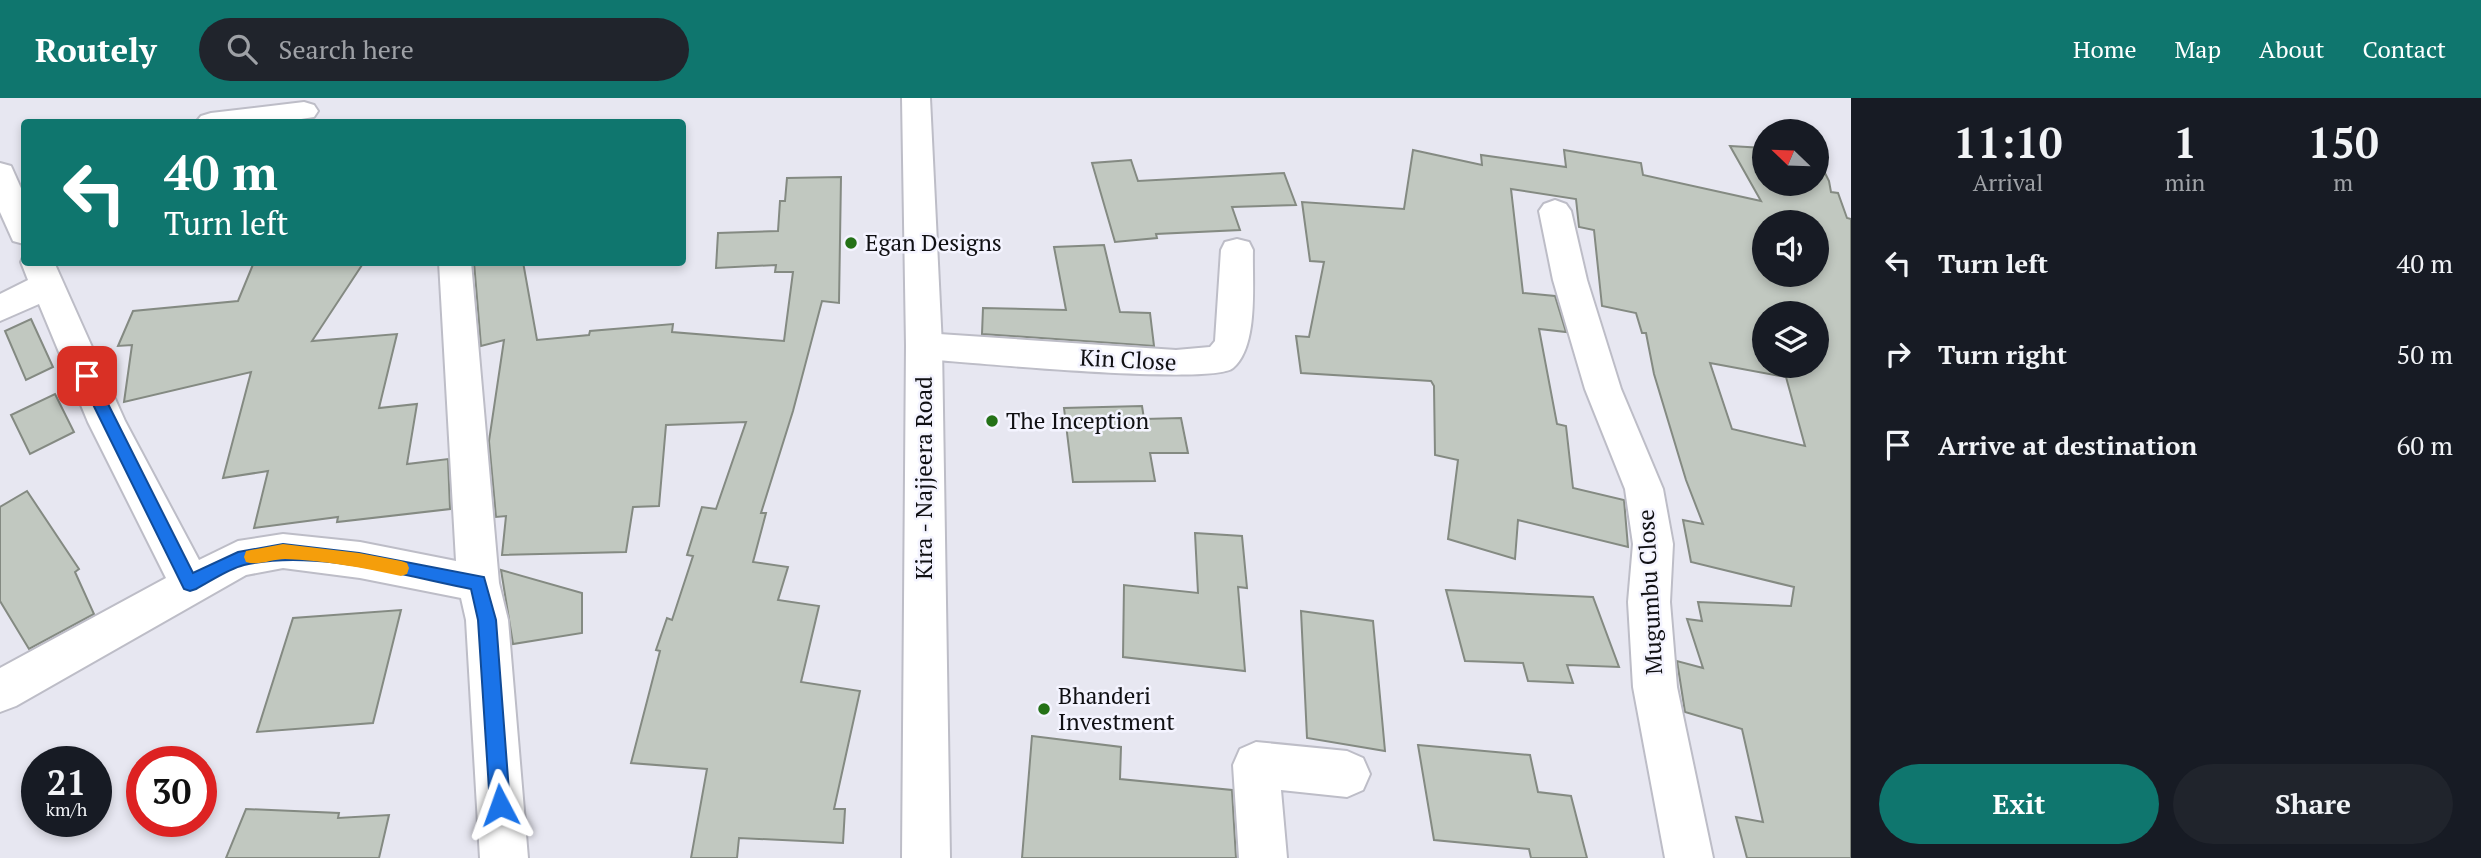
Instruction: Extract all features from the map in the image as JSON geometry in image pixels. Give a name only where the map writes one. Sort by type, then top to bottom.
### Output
[{"type":"street","name":"Kira - Najjeera Road","points":[[916,98],[924,346],[926,858]]},
{"type":"street","points":[[236,119],[304,111]]},
{"type":"street","points":[[0,162],[21,153]]},
{"type":"street","points":[[0,173],[21,226]]},
{"type":"street","name":"Mugumbu Close","points":[[1555,211],[1570,280],[1602,389],[1644,489],[1653,544],[1649,602],[1655,687],[1689,858]]},
{"type":"street","name":"Kin Close","points":[[924,346],[1176,363],[1220,360],[1232,343],[1237,250]]},
{"type":"street","points":[[455,266],[478,583],[487,620],[504,858]]},
{"type":"street","points":[[0,309],[41,274],[107,422],[190,583]]},
{"type":"street","points":[[0,691],[190,583],[238,559],[283,551],[359,560],[478,583]]},
{"type":"street","points":[[1263,858],[1256,765],[1347,774]]},
{"type":"building","points":[[1730,146],[1752,147],[1752,185]]},
{"type":"building","points":[[1413,150],[1482,165],[1481,155],[1566,167],[1564,150],[1641,163],[1643,175],[1761,201],[1758,196],[1829,196],[1829,181],[1831,192],[1838,193],[1847,218],[1851,219],[1851,858],[1747,858],[1736,817],[1763,822],[1742,729],[1685,712],[1677,661],[1703,668],[1687,619],[1702,621],[1698,602],[1791,606],[1794,587],[1691,562],[1683,520],[1703,524],[1686,480],[1654,374],[1646,333],[1642,333],[1636,313],[1602,306],[1594,230],[1579,227],[1576,199],[1511,189],[1523,293],[1555,296],[1566,332],[1539,329],[1557,424],[1566,426],[1573,488],[1624,500],[1628,547],[1518,520],[1515,559],[1448,539],[1458,460],[1435,455],[1434,386],[1431,381],[1301,373],[1296,336],[1309,337],[1324,262],[1310,261],[1302,202],[1404,209]]},
{"type":"building","points":[[1131,160],[1138,181],[1284,173],[1296,205],[1232,207],[1240,230],[1156,234],[1157,238],[1115,242],[1092,163]]},
{"type":"building","points":[[841,177],[839,303],[822,301],[793,411],[761,513],[766,513],[753,562],[788,567],[778,600],[819,606],[801,682],[860,691],[834,809],[845,809],[843,843],[739,838],[737,858],[691,858],[707,769],[631,763],[660,651],[656,650],[667,618],[672,620],[693,556],[687,555],[702,507],[716,509],[746,422],[666,425],[659,506],[633,507],[626,552],[502,555],[506,516],[496,517],[489,441],[504,340],[481,346],[474,266],[524,266],[537,340],[589,335],[590,331],[673,324],[672,332],[784,341],[793,272],[775,272],[776,265],[716,268],[718,233],[778,231],[780,201],[785,201],[787,178]]},
{"type":"building","points":[[1104,245],[1120,312],[1150,313],[1154,346],[982,334],[983,308],[1066,310],[1054,247]]},
{"type":"building","points":[[252,266],[361,266],[312,341],[397,334],[379,408],[417,404],[407,464],[448,459],[450,509],[337,522],[338,517],[254,528],[268,471],[223,478],[251,372],[124,402],[132,345],[118,346],[133,311],[238,301]]},
{"type":"building","points":[[31,319],[53,367],[26,380],[5,331]]},
{"type":"building","points":[[55,394],[74,432],[30,454],[11,415]]},
{"type":"building","points":[[1142,406],[1144,419],[1181,418],[1188,453],[1150,453],[1155,481],[1073,482],[1064,408]]},
{"type":"building","points":[[27,491],[79,569],[75,572],[94,614],[29,649],[0,601],[0,507]]},
{"type":"building","points":[[1195,533],[1242,536],[1247,588],[1238,587],[1245,671],[1123,657],[1124,585],[1198,593]]},
{"type":"building","points":[[501,570],[582,593],[582,633],[513,644]]},
{"type":"building","points":[[1446,590],[1593,597],[1619,667],[1567,665],[1573,683],[1528,681],[1523,663],[1465,661]]},
{"type":"building","points":[[401,610],[373,723],[257,732],[293,618]]},
{"type":"building","points":[[1301,611],[1373,621],[1385,751],[1307,738]]},
{"type":"building","points":[[1032,736],[1121,747],[1120,779],[1232,790],[1236,858],[1022,858]]},
{"type":"building","points":[[1418,745],[1530,755],[1538,792],[1571,796],[1587,858],[1531,858],[1529,849],[1434,840]]},
{"type":"building","points":[[246,809],[339,813],[338,818],[389,815],[379,858],[226,858]]},
{"type":"slow traffic","points":[[252,557],[283,551],[401,568]]},
{"type":"place","name":"Egan Designs","points":[[851,243]]},
{"type":"place","name":"The Inception","points":[[992,421]]},
{"type":"place","name":"Bhanderi Investment","points":[[1044,709]]},
{"type":"route","points":[[87,376],[107,422],[190,583],[238,559],[283,551],[359,560],[478,583],[487,620],[500,805]]}]
